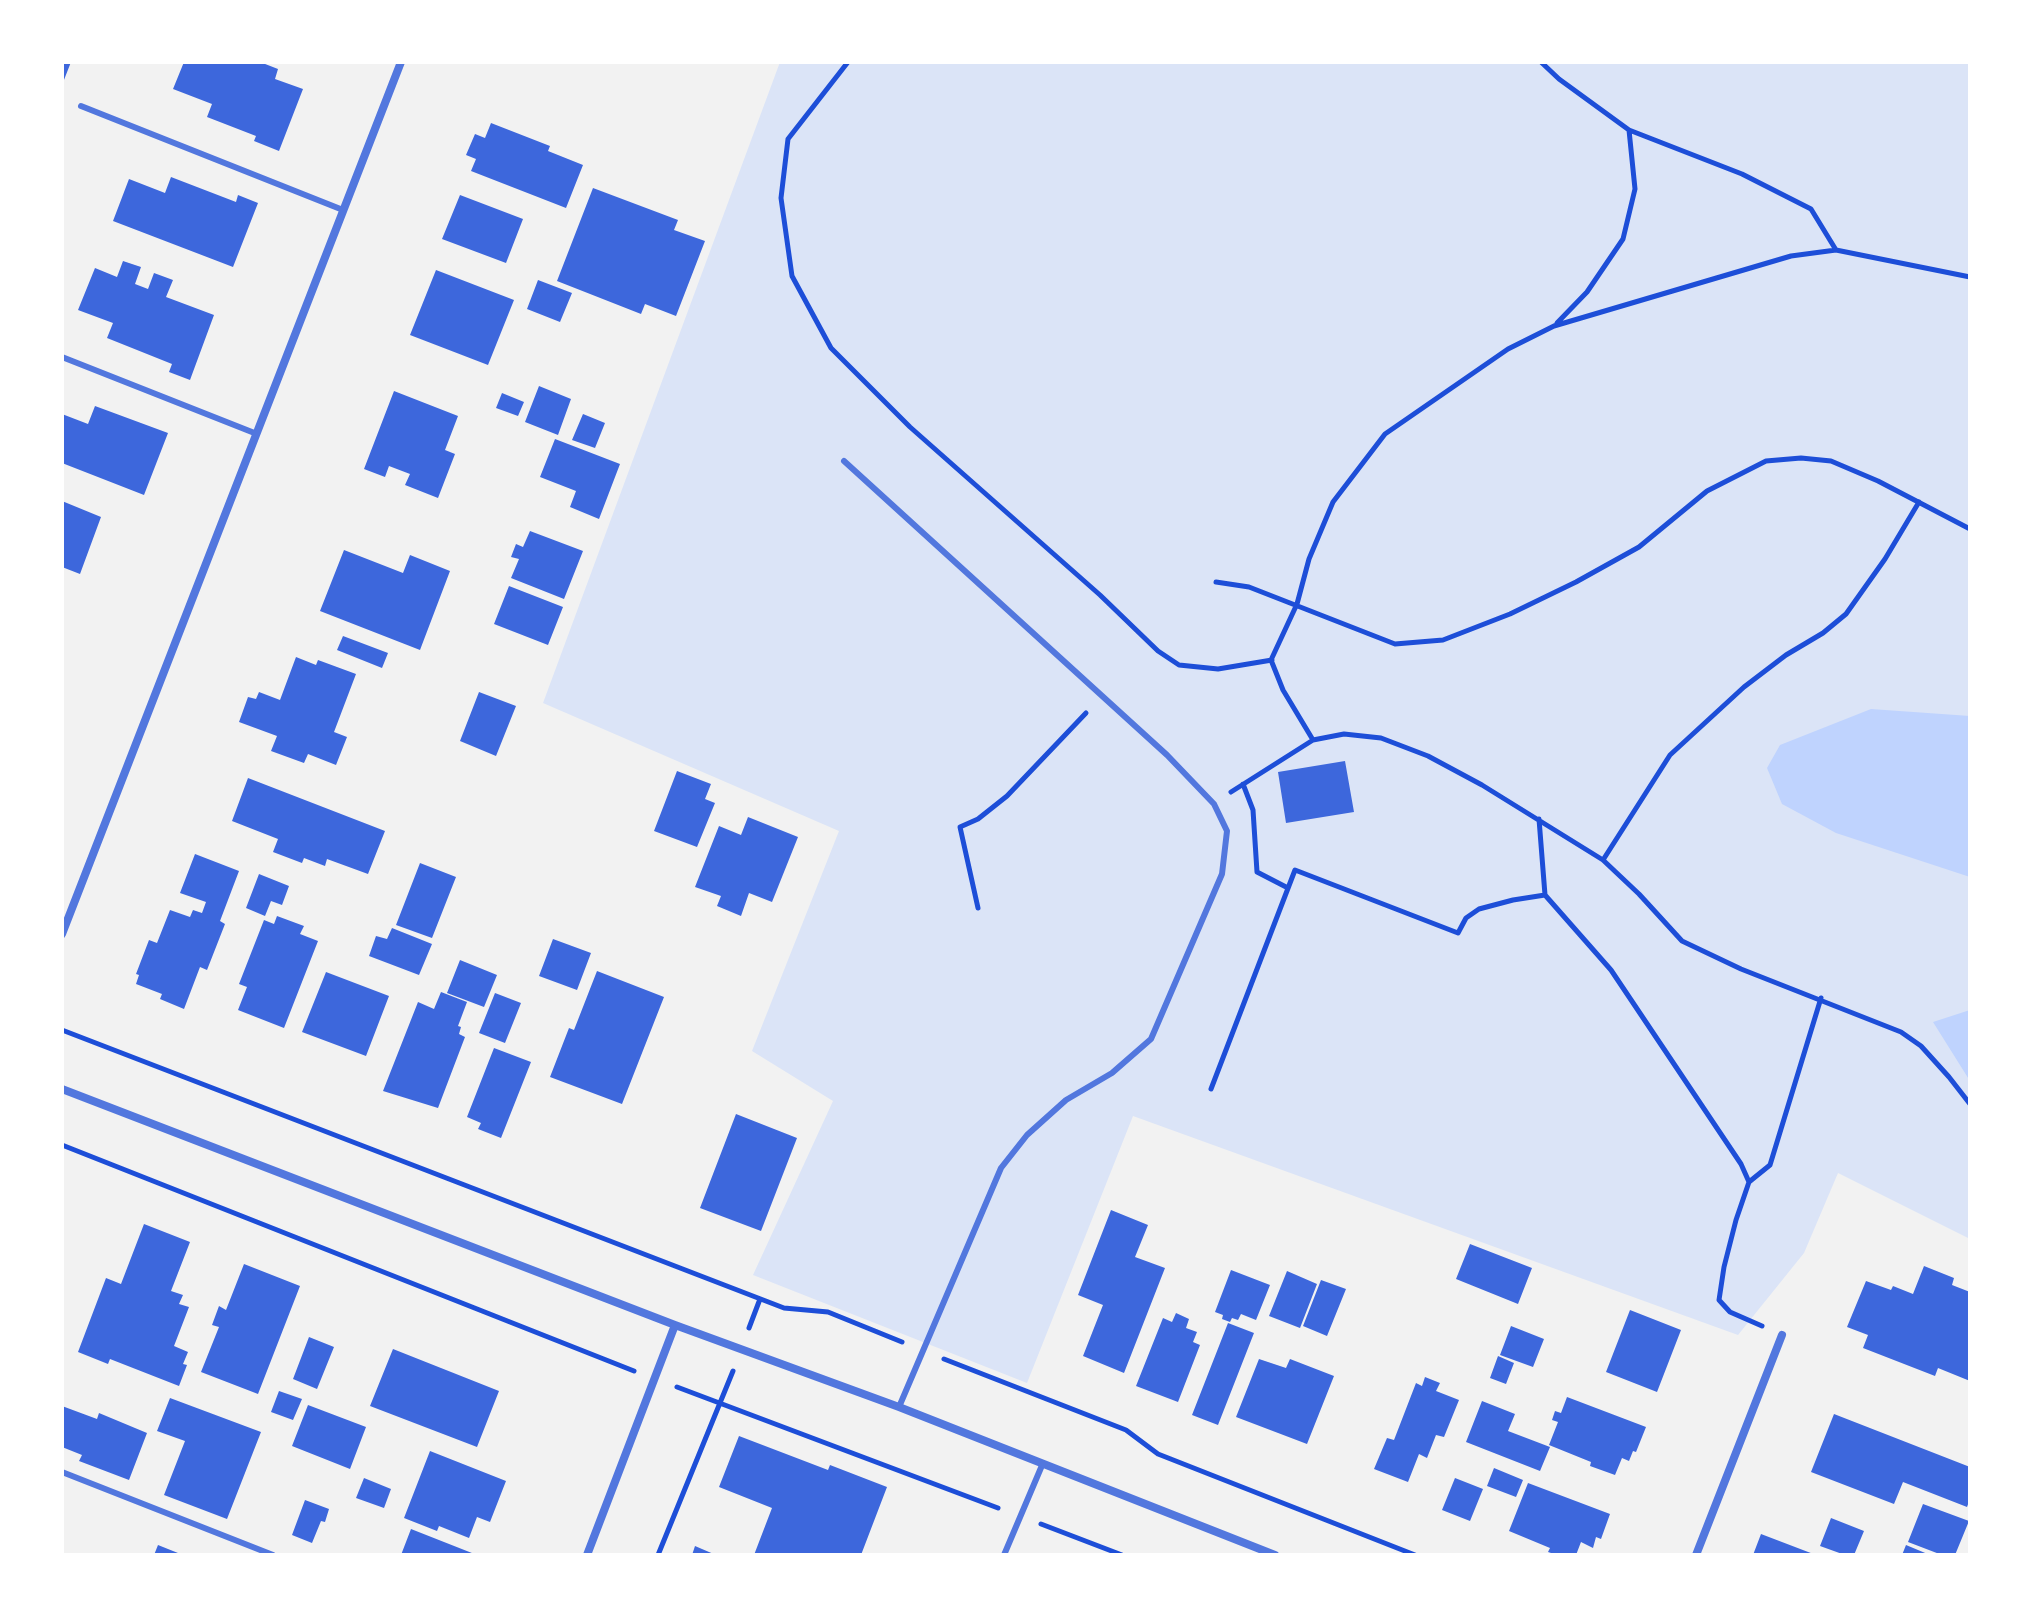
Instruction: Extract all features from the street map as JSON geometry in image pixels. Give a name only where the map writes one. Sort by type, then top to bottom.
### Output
[{"type":"street","points":[[62,934],[401,62]]},
{"type":"street","points":[[62,1089],[675,1325],[899,1407],[1275,1555]]},
{"type":"street","points":[[587,1555],[675,1325]]},
{"type":"street","points":[[1696,1555],[1782,1335]]},
{"type":"lane","points":[[81,106],[343,210]]},
{"type":"lane","points":[[62,357],[257,434]]},
{"type":"lane","points":[[844,461],[1167,755],[1214,804],[1227,831],[1222,874],[1151,1039],[1112,1073],[1066,1100],[1027,1135],[1001,1168],[899,1407]]},
{"type":"lane","points":[[1004,1555],[1043,1463]]},
{"type":"lane","points":[[62,1472],[273,1555]]},
{"type":"path","points":[[848,62],[788,139],[781,198],[792,276],[831,348],[910,427],[1100,595],[1158,651],[1179,665],[1205,668],[1218,669],[1272,660]]},
{"type":"path","points":[[1541,62],[1559,79],[1629,130],[1742,174],[1811,209],[1836,250]]},
{"type":"path","points":[[1554,326],[1587,292],[1623,239],[1635,189],[1629,130]]},
{"type":"path","points":[[1313,740],[1283,690],[1272,660],[1297,604],[1309,559],[1333,502],[1385,434],[1508,349],[1554,326],[1791,256],[1836,250],[1970,277]]},
{"type":"path","points":[[1216,582],[1249,587],[1395,644],[1443,640],[1510,614],[1639,547],[1707,491],[1766,461],[1801,458],[1831,461],[1970,529]]},
{"type":"path","points":[[1603,860],[1670,755],[1744,687],[1846,614],[1885,559],[1919,502]]},
{"type":"path","points":[[978,908],[960,827],[978,819],[1007,796],[1103,695]]},
{"type":"path","points":[[1214,804],[1313,740],[1344,734],[1381,738],[1428,756],[1539,819],[1603,860],[1682,941],[1741,969],[1901,1032],[1930,1056],[1970,1104]]},
{"type":"path","points":[[1243,784],[1253,810],[1257,872],[1288,888]]},
{"type":"path","points":[[1539,819],[1545,895],[1611,970],[1741,1164],[1749,1182]]},
{"type":"path","points":[[1211,1089],[1295,870],[1458,933],[1466,918],[1479,909],[1545,895]]},
{"type":"path","points":[[1782,1335],[1730,1312],[1719,1300],[1736,1220],[1749,1182],[1770,1165],[1821,998]]},
{"type":"path","points":[[62,1030],[784,1308],[828,1312],[1126,1430],[1158,1454],[1415,1555]]},
{"type":"path","points":[[62,1145],[655,1379],[1122,1555]]},
{"type":"path","points":[[658,1555],[760,1299]]},
{"type":"shaded area","points":[[780,62],[1970,62],[1970,1239],[1838,1173],[1804,1253],[1738,1335],[1133,1116],[1027,1383],[753,1275],[833,1101],[752,1051],[839,831],[543,703]]},
{"type":"water","points":[[1871,709],[1970,716],[1970,877],[1836,833],[1782,804],[1767,768],[1780,745]]},
{"type":"water","points":[[1970,1010],[1970,1081],[1933,1022]]},
{"type":"building","points":[[62,62],[71,62],[62,85]]},
{"type":"building","points":[[184,62],[260,62],[278,69],[275,79],[303,89],[279,151],[254,141],[256,136],[207,117],[212,104],[173,89]]},
{"type":"building","points":[[491,123],[550,146],[548,151],[583,165],[566,208],[471,171],[476,159],[466,155],[475,134],[485,138]]},
{"type":"building","points":[[171,177],[236,202],[238,195],[258,203],[233,267],[113,221],[129,179],[165,193]]},
{"type":"building","points":[[593,188],[678,220],[674,230],[705,241],[676,316],[645,304],[641,314],[557,281]]},
{"type":"building","points":[[460,195],[523,219],[506,263],[442,239]]},
{"type":"building","points":[[123,261],[141,267],[135,284],[148,289],[154,273],[173,280],[166,297],[214,315],[190,380],[169,372],[172,364],[107,338],[113,323],[78,310],[95,268],[117,277]]},
{"type":"building","points":[[436,270],[514,300],[488,365],[410,335]]},
{"type":"building","points":[[538,280],[572,293],[560,322],[527,309]]},
{"type":"building","points":[[539,386],[571,399],[558,435],[525,422]]},
{"type":"building","points":[[394,391],[458,416],[445,450],[455,454],[438,498],[405,485],[410,474],[389,466],[385,477],[364,469]]},
{"type":"building","points":[[502,393],[524,402],[518,416],[496,408]]},
{"type":"building","points":[[95,406],[168,433],[144,495],[62,463],[62,414],[88,424]]},
{"type":"building","points":[[583,414],[605,423],[595,448],[572,440]]},
{"type":"building","points":[[555,439],[620,464],[599,519],[570,507],[576,491],[540,477]]},
{"type":"building","points":[[62,501],[101,517],[80,574],[62,567]]},
{"type":"building","points":[[530,531],[583,551],[564,599],[511,578],[519,559],[511,557],[516,544],[523,547]]},
{"type":"building","points":[[344,550],[403,573],[410,555],[450,571],[420,650],[320,611]]},
{"type":"building","points":[[509,586],[563,607],[548,645],[494,624]]},
{"type":"building","points":[[343,636],[388,653],[382,668],[337,650]]},
{"type":"building","points":[[296,657],[316,665],[318,660],[356,674],[334,732],[347,737],[336,765],[308,754],[304,763],[271,751],[277,736],[239,722],[248,697],[256,699],[259,692],[280,700]]},
{"type":"building","points":[[479,692],[516,706],[496,756],[460,741]]},
{"type":"building","points":[[1345,761],[1354,812],[1286,823],[1278,772]]},
{"type":"building","points":[[677,771],[711,784],[705,799],[715,803],[697,847],[654,831]]},
{"type":"building","points":[[248,778],[385,831],[368,874],[327,859],[325,866],[304,858],[302,863],[273,852],[278,839],[232,821]]},
{"type":"building","points":[[748,817],[798,837],[772,902],[749,893],[741,916],[717,906],[721,896],[695,887],[719,826],[741,835]]},
{"type":"building","points":[[195,854],[239,871],[220,921],[225,924],[207,970],[200,967],[184,1009],[160,999],[162,994],[136,984],[139,975],[136,974],[149,940],[157,943],[170,910],[190,917],[193,910],[202,913],[206,902],[180,893]]},
{"type":"building","points":[[420,863],[456,877],[432,938],[396,925]]},
{"type":"building","points":[[259,874],[289,886],[282,905],[271,901],[265,916],[246,908]]},
{"type":"building","points":[[277,916],[304,926],[300,934],[318,941],[284,1028],[238,1010],[247,987],[239,984],[264,920],[274,924]]},
{"type":"building","points":[[392,928],[432,944],[419,975],[369,956],[376,936],[387,939]]},
{"type":"building","points":[[553,939],[591,953],[577,990],[539,976]]},
{"type":"building","points":[[460,960],[497,975],[484,1007],[447,993]]},
{"type":"building","points":[[597,971],[664,997],[622,1104],[550,1077],[569,1028],[574,1030]]},
{"type":"building","points":[[326,972],[389,996],[366,1056],[302,1032]]},
{"type":"building","points":[[441,992],[467,1002],[458,1026],[461,1027],[459,1034],[465,1037],[438,1108],[383,1091],[418,1002],[434,1009]]},
{"type":"building","points":[[495,993],[521,1003],[505,1043],[479,1033]]},
{"type":"building","points":[[494,1048],[531,1062],[501,1138],[478,1129],[481,1123],[467,1117]]},
{"type":"building","points":[[736,1114],[797,1138],[761,1231],[700,1208]]},
{"type":"building","points":[[1111,1210],[1148,1225],[1135,1257],[1165,1268],[1124,1373],[1083,1356],[1103,1305],[1078,1295]]},
{"type":"building","points":[[144,1224],[190,1242],[171,1291],[183,1295],[179,1304],[189,1307],[174,1346],[188,1352],[179,1386],[110,1359],[108,1364],[78,1352],[106,1278],[121,1284]]},
{"type":"building","points":[[1470,1244],[1532,1268],[1518,1304],[1456,1279]]},
{"type":"building","points":[[244,1264],[300,1286],[258,1394],[201,1372],[219,1327],[212,1325],[219,1306],[226,1310]]},
{"type":"building","points":[[1924,1266],[1954,1278],[1952,1285],[1970,1292],[1970,1381],[1938,1368],[1935,1376],[1863,1348],[1868,1335],[1847,1327],[1866,1281],[1913,1294]]},
{"type":"building","points":[[1231,1270],[1270,1285],[1256,1320],[1241,1314],[1238,1320],[1232,1318],[1230,1322],[1215,1312]]},
{"type":"building","points":[[1287,1271],[1317,1284],[1300,1328],[1269,1316]]},
{"type":"building","points":[[1321,1280],[1346,1289],[1327,1336],[1303,1326]]},
{"type":"building","points":[[1630,1310],[1681,1330],[1657,1392],[1606,1372]]},
{"type":"building","points":[[1176,1313],[1189,1319],[1186,1328],[1197,1332],[1193,1342],[1200,1345],[1178,1402],[1136,1386],[1163,1318],[1172,1322]]},
{"type":"building","points":[[1228,1323],[1254,1333],[1218,1425],[1192,1415]]},
{"type":"building","points":[[1511,1326],[1544,1339],[1533,1367],[1500,1355]]},
{"type":"building","points":[[309,1337],[334,1347],[317,1389],[293,1379]]},
{"type":"building","points":[[393,1349],[499,1391],[477,1447],[370,1406]]},
{"type":"building","points":[[1498,1356],[1514,1363],[1506,1384],[1490,1378]]},
{"type":"building","points":[[1259,1359],[1286,1368],[1290,1359],[1334,1376],[1307,1444],[1236,1417]]},
{"type":"building","points":[[1425,1377],[1440,1383],[1436,1391],[1459,1400],[1444,1437],[1436,1435],[1427,1458],[1419,1454],[1408,1482],[1374,1469],[1387,1438],[1394,1440],[1416,1383],[1422,1386]]},
{"type":"building","points":[[279,1391],[302,1399],[293,1420],[271,1412]]},
{"type":"building","points":[[1567,1397],[1646,1427],[1636,1452],[1633,1451],[1629,1461],[1622,1458],[1615,1475],[1549,1445],[1558,1422],[1552,1420],[1555,1411],[1561,1413]]},
{"type":"building","points":[[170,1398],[261,1432],[227,1519],[164,1495],[185,1441],[157,1431]]},
{"type":"building","points":[[1482,1401],[1515,1414],[1508,1431],[1550,1447],[1540,1471],[1466,1442]]},
{"type":"building","points":[[308,1405],[366,1427],[350,1469],[292,1446]]},
{"type":"building","points":[[62,1406],[97,1419],[99,1413],[147,1433],[129,1480],[79,1461],[82,1455],[62,1447]]},
{"type":"building","points":[[1834,1414],[1970,1467],[1967,1507],[1903,1482],[1894,1504],[1811,1472]]},
{"type":"building","points":[[739,1436],[828,1470],[830,1465],[887,1487],[861,1555],[754,1555],[772,1508],[719,1487]]},
{"type":"building","points":[[430,1451],[506,1481],[490,1522],[477,1517],[469,1538],[439,1526],[437,1531],[404,1518]]},
{"type":"building","points":[[1494,1468],[1523,1480],[1516,1497],[1487,1486]]},
{"type":"building","points":[[364,1478],[391,1489],[384,1508],[356,1498]]},
{"type":"building","points":[[1455,1478],[1483,1489],[1470,1521],[1442,1510]]},
{"type":"building","points":[[1528,1483],[1610,1514],[1601,1539],[1596,1537],[1593,1548],[1581,1542],[1576,1555],[1557,1555],[1548,1552],[1550,1548],[1509,1531]]},
{"type":"building","points":[[305,1500],[329,1509],[312,1543],[292,1535]]},
{"type":"building","points":[[1923,1504],[1969,1521],[1955,1555],[1942,1555],[1908,1542]]},
{"type":"building","points":[[1831,1518],[1864,1531],[1854,1555],[1820,1546]]},
{"type":"building","points":[[411,1529],[477,1555],[401,1555]]},
{"type":"building","points":[[1761,1534],[1816,1555],[1753,1555]]},
{"type":"building","points":[[158,1545],[183,1555],[154,1555]]},
{"type":"building","points":[[1906,1545],[1930,1555],[1902,1555]]},
{"type":"building","points":[[695,1546],[716,1555],[692,1555]]}]
